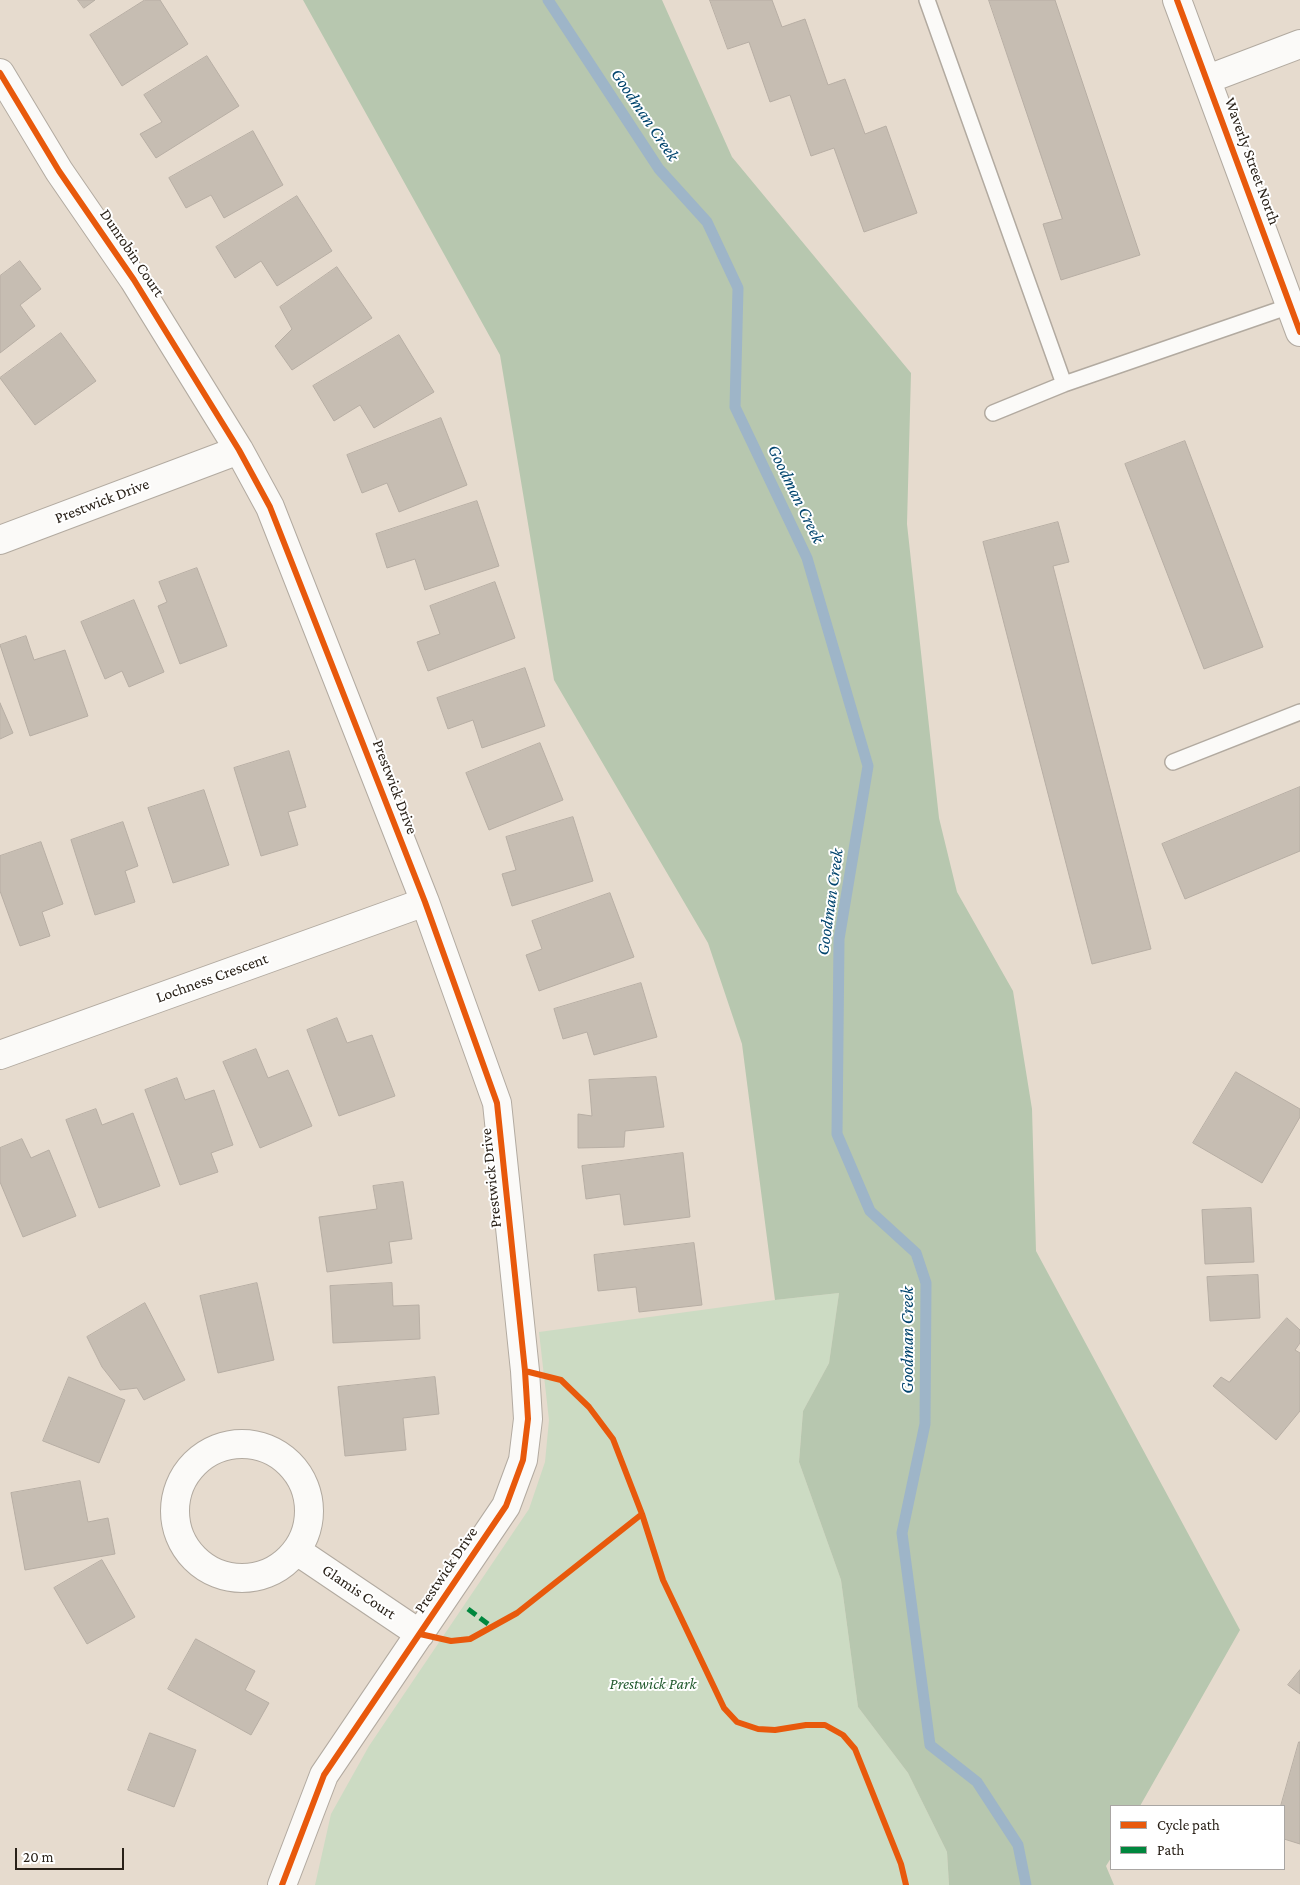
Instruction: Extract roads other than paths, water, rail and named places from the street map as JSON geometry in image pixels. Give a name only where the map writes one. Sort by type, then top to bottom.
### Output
[{"type":"street","name":"Waverly Street North","points":[[1177,0],[1300,332]]},
{"type":"street","points":[[1208,80],[1300,44]]},
{"type":"street","name":"Dunrobin Court","points":[[0,73],[59,171],[134,280],[239,450]]},
{"type":"street","name":"Prestwick Drive","points":[[0,540],[239,450],[270,507],[425,902],[497,1103],[525,1371],[528,1419],[523,1460],[506,1506],[324,1775],[282,1885]]},
{"type":"street","name":"Lochness Crescent","points":[[0,1055],[425,902]]},
{"type":"street","points":[[244,1443],[268,1448],[287,1461],[304,1483],[310,1506],[308,1529],[297,1550],[284,1564],[264,1575],[241,1579],[217,1575],[197,1562],[179,1538],[173,1515],[180,1483],[192,1464],[224,1445],[244,1443]]},
{"type":"street","name":"Glamis Court","points":[[297,1550],[420,1634]]},
{"type":"lane","points":[[926,0],[1064,384]]},
{"type":"lane","points":[[993,413],[1064,384],[1290,306]]},
{"type":"lane","points":[[1172,762],[1300,712]]},
{"type":"waterway","name":"Goodman Creek","points":[[548,0],[659,169],[707,222],[738,288],[735,407],[807,558],[868,766],[839,939],[837,1134],[870,1211],[916,1253],[926,1283],[925,1424],[902,1533],[930,1745],[977,1782],[1018,1845],[1026,1885]]},
{"type":"park label","name":"Prestwick Park","points":[[653,1684]]}]
